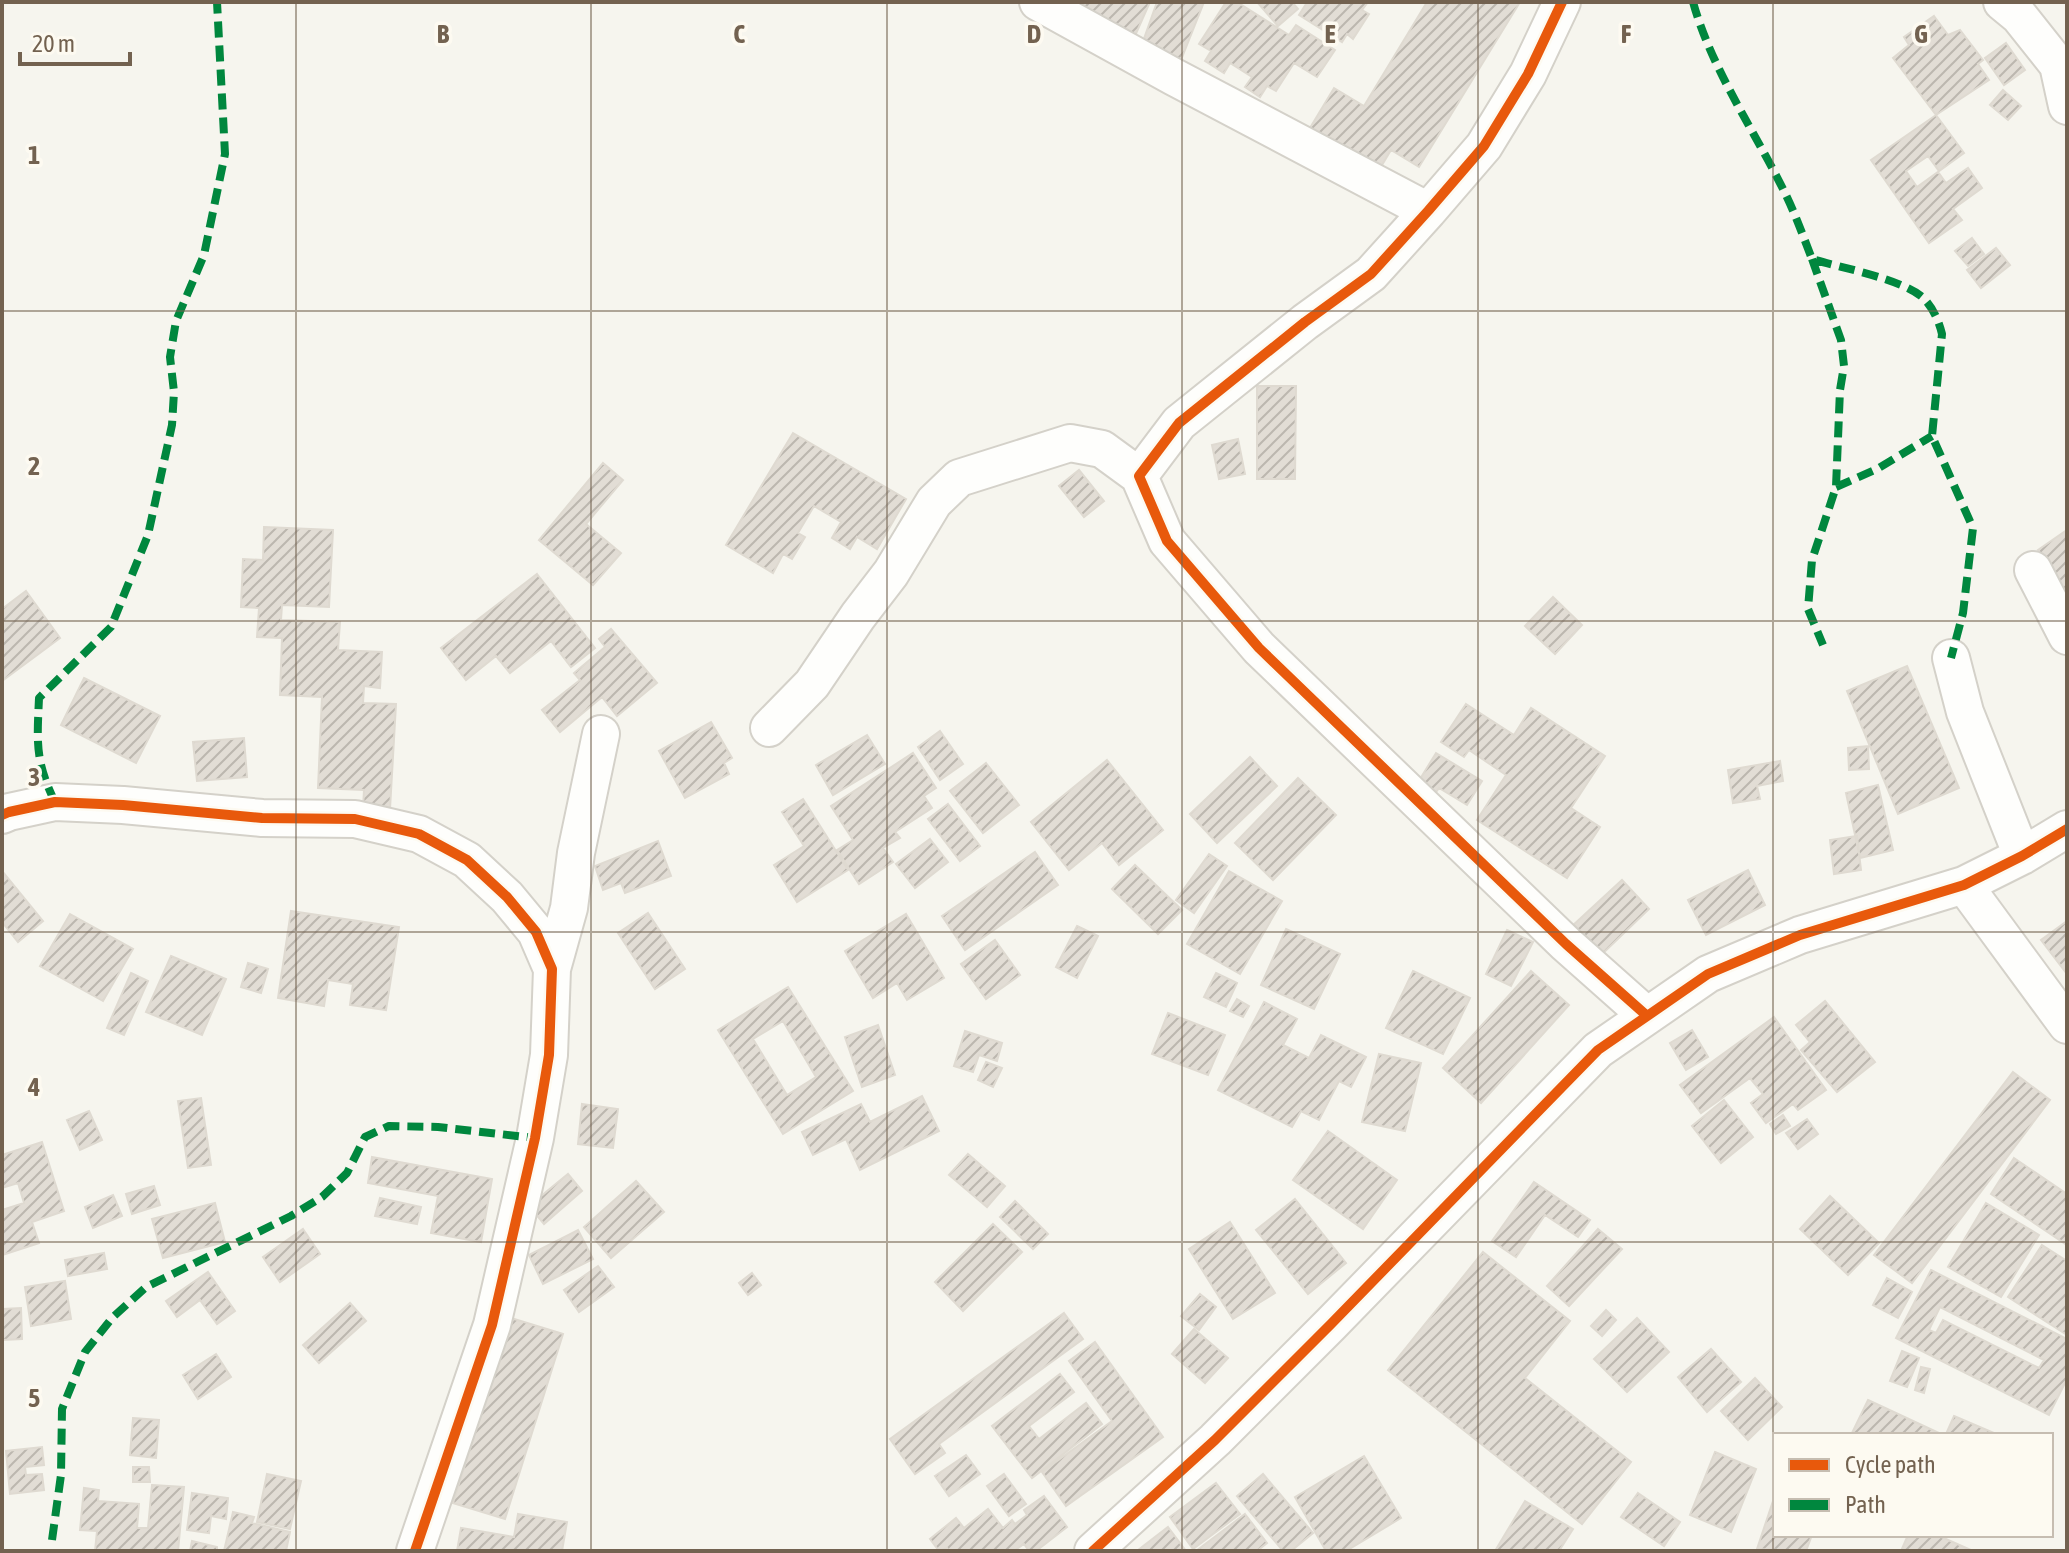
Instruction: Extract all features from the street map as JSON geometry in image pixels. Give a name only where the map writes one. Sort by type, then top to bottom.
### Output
[{"type":"street","points":[[1038,2],[1428,211]]},
{"type":"street","points":[[1139,476],[1179,423],[1305,322],[1371,274],[1428,211],[1484,146],[1528,74],[1562,2]]},
{"type":"street","points":[[2002,2],[2019,16],[2058,65],[2067,106]]},
{"type":"street","points":[[769,728],[812,684],[891,573],[934,502],[959,478],[1070,443],[1102,449],[1139,476],[1167,541],[1259,648],[1566,944],[1646,1015]]},
{"type":"street","points":[[2033,570],[2067,636]]},
{"type":"street","points":[[1951,658],[1965,712],[2022,856]]},
{"type":"street","points":[[415,1551],[495,1311],[535,1138],[549,1055],[552,969],[569,908],[576,853],[601,734]]},
{"type":"street","points":[[2,815],[55,802],[123,805],[262,818],[355,819],[419,834],[467,860],[507,897],[536,932],[552,969]]},
{"type":"street","points":[[1108,1547],[1598,1050],[1708,974],[1800,935],[1964,885],[2067,829]]},
{"type":"street","points":[[1964,885],[2067,1025]]},
{"type":"building","points":[[1067,2],[1150,2],[1134,38]]},
{"type":"building","points":[[1157,2],[1204,2],[1179,65],[1140,50]]},
{"type":"building","points":[[1226,2],[1237,2],[1289,35],[1296,25],[1335,50],[1317,77],[1294,63],[1276,91],[1267,86],[1260,97],[1245,87],[1252,77],[1230,63],[1224,73],[1205,61],[1211,51],[1199,44]]},
{"type":"building","points":[[1257,2],[1292,2],[1298,9],[1278,26]]},
{"type":"building","points":[[1302,2],[1368,2],[1362,10],[1369,14],[1353,39],[1347,34],[1342,42],[1299,15],[1306,4]]},
{"type":"building","points":[[1427,2],[1520,2],[1419,167],[1391,150],[1376,175],[1307,133],[1334,88],[1364,106]]},
{"type":"building","points":[[1934,16],[1948,35],[1960,30],[1983,60],[1978,64],[1989,80],[1936,115],[1893,58],[1909,45],[1904,37]]},
{"type":"building","points":[[2006,43],[2025,70],[2004,85],[1985,58]]},
{"type":"building","points":[[2003,90],[2021,106],[2008,120],[1990,105]]},
{"type":"building","points":[[1936,115],[1964,153],[1939,171],[1928,156],[1906,171],[1917,187],[1938,172],[1946,183],[1968,168],[1982,188],[1953,209],[1962,220],[1929,243],[1871,160]]},
{"type":"building","points":[[1972,238],[1984,254],[1968,266],[1955,251]]},
{"type":"building","points":[[1996,248],[2010,265],[1981,288],[1967,270]]},
{"type":"building","points":[[1257,386],[1296,386],[1295,479],[1257,479]]},
{"type":"building","points":[[793,433],[906,499],[877,549],[857,537],[850,549],[832,538],[841,522],[814,506],[798,533],[805,537],[792,559],[783,554],[773,573],[726,545]]},
{"type":"building","points":[[1238,439],[1245,474],[1219,479],[1212,445]]},
{"type":"building","points":[[603,463],[623,480],[586,524],[621,553],[593,585],[539,540]]},
{"type":"building","points":[[1079,470],[1104,501],[1084,517],[1059,486]]},
{"type":"building","points":[[264,527],[333,530],[329,607],[282,605],[281,620],[340,622],[338,650],[382,652],[380,688],[364,686],[363,703],[396,704],[390,809],[363,808],[364,790],[318,788],[322,697],[280,695],[282,638],[257,637],[259,608],[241,607],[243,559],[263,560]]},
{"type":"building","points":[[2067,530],[2067,595],[2038,550]]},
{"type":"building","points":[[537,574],[595,648],[571,667],[551,641],[510,673],[496,656],[466,680],[441,648]]},
{"type":"building","points":[[26,591],[60,638],[2,681],[2,609]]},
{"type":"building","points":[[1553,597],[1582,625],[1555,654],[1525,626]]},
{"type":"building","points":[[611,629],[657,683],[617,716],[602,697],[560,732],[542,710],[580,680],[574,673],[605,647],[599,639]]},
{"type":"building","points":[[1907,666],[1959,788],[1898,814],[1847,691]]},
{"type":"building","points":[[84,678],[160,716],[136,763],[61,725]]},
{"type":"building","points":[[1466,704],[1514,735],[1531,708],[1605,756],[1571,808],[1600,827],[1567,878],[1477,820],[1506,775],[1469,750],[1464,757],[1441,742]]},
{"type":"building","points":[[711,722],[732,758],[724,763],[729,774],[685,798],[659,751]]},
{"type":"building","points":[[940,731],[963,764],[940,780],[918,747]]},
{"type":"building","points":[[867,735],[885,764],[833,795],[816,765]]},
{"type":"building","points":[[244,738],[247,777],[197,781],[193,742]]},
{"type":"building","points":[[1868,746],[1869,769],[1849,770],[1848,748]]},
{"type":"building","points":[[913,753],[936,788],[924,796],[932,808],[895,832],[900,838],[883,848],[893,862],[859,884],[837,850],[853,840],[831,806]]},
{"type":"building","points":[[1436,753],[1482,781],[1467,805],[1439,788],[1434,795],[1417,784]]},
{"type":"building","points":[[1250,757],[1277,786],[1217,843],[1190,814]]},
{"type":"building","points":[[1107,760],[1163,830],[1119,865],[1102,843],[1069,870],[1031,822]]},
{"type":"building","points":[[1780,761],[1783,781],[1757,786],[1760,799],[1733,803],[1728,770]]},
{"type":"building","points":[[986,763],[1019,805],[983,833],[950,791]]},
{"type":"building","points":[[1298,778],[1336,815],[1273,880],[1235,843]]},
{"type":"building","points":[[1878,785],[1893,850],[1860,858],[1846,793]]},
{"type":"building","points":[[803,799],[848,870],[797,902],[774,865],[804,846],[782,812]]},
{"type":"building","points":[[948,804],[980,846],[960,861],[928,819]]},
{"type":"building","points":[[1857,836],[1861,870],[1834,874],[1830,840]]},
{"type":"building","points":[[930,839],[948,862],[915,888],[896,864]]},
{"type":"building","points":[[658,841],[671,876],[625,893],[621,883],[603,890],[595,866]]},
{"type":"building","points":[[1035,852],[1058,885],[965,950],[942,916]]},
{"type":"building","points":[[1209,854],[1227,866],[1194,913],[1176,900]]},
{"type":"building","points":[[1135,865],[1182,910],[1158,934],[1112,889]]},
{"type":"building","points":[[1748,870],[1765,905],[1706,935],[1688,900]]},
{"type":"building","points":[[2,871],[43,921],[18,942],[2,922]]},
{"type":"building","points":[[1229,871],[1282,901],[1240,974],[1187,944]]},
{"type":"building","points":[[1622,880],[1649,909],[1599,957],[1571,927]]},
{"type":"building","points":[[291,911],[399,927],[386,1010],[350,1005],[353,984],[328,980],[324,1006],[278,998]]},
{"type":"building","points":[[648,913],[685,969],[655,989],[618,933]]},
{"type":"building","points":[[70,914],[133,949],[103,1001],[40,966]]},
{"type":"building","points":[[906,914],[944,978],[907,1000],[897,983],[873,998],[845,951]]},
{"type":"building","points":[[2067,921],[2067,974],[2041,940]]},
{"type":"building","points":[[1077,926],[1098,936],[1077,978],[1056,967]]},
{"type":"building","points":[[1286,929],[1340,954],[1314,1009],[1261,985]]},
{"type":"building","points":[[1507,930],[1533,942],[1511,986],[1486,974]]},
{"type":"building","points":[[995,940],[1020,975],[986,999],[961,964]]},
{"type":"building","points":[[171,956],[226,979],[202,1035],[146,1012]]},
{"type":"building","points":[[248,963],[268,969],[261,993],[241,987]]},
{"type":"building","points":[[1413,971],[1470,998],[1443,1054],[1386,1028]]},
{"type":"building","points":[[1531,971],[1569,1005],[1481,1103],[1443,1068]]},
{"type":"building","points":[[131,973],[148,981],[124,1035],[107,1028]]},
{"type":"building","points":[[1216,973],[1237,983],[1226,1007],[1204,997]]},
{"type":"building","points":[[788,987],[853,1091],[783,1134],[718,1030]],"holes":[[[783,1021],[816,1077],[787,1095],[753,1039]]]},
{"type":"building","points":[[1237,999],[1249,1006],[1243,1017],[1230,1011]]},
{"type":"building","points":[[1825,1001],[1875,1062],[1837,1092],[1801,1050],[1810,1042],[1796,1025]]},
{"type":"building","points":[[1264,1002],[1297,1019],[1283,1045],[1309,1058],[1321,1035],[1366,1057],[1351,1087],[1339,1081],[1319,1120],[1301,1111],[1292,1127],[1218,1090]]},
{"type":"building","points":[[1168,1013],[1225,1035],[1208,1075],[1152,1054]]},
{"type":"building","points":[[1774,1017],[1826,1090],[1798,1110],[1793,1104],[1766,1123],[1751,1103],[1763,1094],[1750,1078],[1701,1113],[1680,1085]]},
{"type":"building","points":[[878,1025],[895,1075],[862,1087],[845,1037]]},
{"type":"building","points":[[1692,1030],[1708,1057],[1686,1070],[1670,1043]]},
{"type":"building","points":[[965,1031],[1002,1043],[997,1061],[979,1055],[973,1072],[954,1066]]},
{"type":"building","points":[[1379,1054],[1421,1063],[1405,1131],[1362,1122]]},
{"type":"building","points":[[986,1062],[1002,1068],[993,1087],[978,1080]]},
{"type":"building","points":[[2013,1072],[2050,1100],[1912,1283],[1874,1255]]},
{"type":"building","points":[[922,1096],[939,1131],[860,1170],[846,1139],[813,1155],[802,1132],[861,1104],[870,1122]]},
{"type":"building","points":[[201,1098],[211,1165],[188,1168],[178,1101]]},
{"type":"building","points":[[1724,1100],[1753,1137],[1721,1163],[1692,1126]]},
{"type":"building","points":[[582,1104],[618,1109],[613,1148],[578,1144]]},
{"type":"building","points":[[89,1111],[102,1140],[80,1150],[67,1120]]},
{"type":"building","points":[[1783,1115],[1790,1126],[1776,1134],[1770,1124]]},
{"type":"building","points":[[1807,1119],[1818,1134],[1798,1149],[1786,1133]]},
{"type":"building","points":[[1328,1131],[1397,1180],[1363,1229],[1293,1180]]},
{"type":"building","points":[[42,1142],[64,1211],[32,1222],[39,1243],[2,1255],[2,1210],[24,1203],[18,1183],[2,1188],[2,1155]]},
{"type":"building","points":[[968,1154],[1005,1186],[987,1207],[949,1175]]},
{"type":"building","points":[[372,1157],[492,1179],[481,1242],[431,1233],[438,1196],[368,1183]]},
{"type":"building","points":[[2014,1158],[2067,1194],[2067,1245],[1991,1194]]},
{"type":"building","points":[[568,1174],[582,1191],[544,1224],[529,1206]]},
{"type":"building","points":[[636,1181],[664,1212],[611,1258],[584,1227]]},
{"type":"building","points":[[1534,1182],[1590,1220],[1578,1237],[1545,1215],[1516,1257],[1492,1241]]},
{"type":"building","points":[[154,1186],[160,1205],[132,1214],[126,1194]]},
{"type":"building","points":[[113,1195],[122,1216],[93,1228],[85,1207]]},
{"type":"building","points":[[1830,1196],[1879,1243],[1848,1275],[1800,1229]]},
{"type":"building","points":[[380,1198],[421,1207],[417,1224],[375,1216]]},
{"type":"building","points":[[1295,1199],[1346,1263],[1308,1294],[1256,1230]]},
{"type":"building","points":[[1015,1201],[1048,1234],[1033,1249],[1000,1217]]},
{"type":"building","points":[[215,1203],[225,1242],[163,1258],[152,1219]]},
{"type":"building","points":[[1986,1203],[2039,1235],[2001,1297],[1948,1267]]},
{"type":"building","points":[[1230,1222],[1275,1293],[1233,1319],[1189,1249]]},
{"type":"building","points":[[993,1224],[1022,1252],[963,1311],[935,1282]]},
{"type":"building","points":[[303,1229],[320,1254],[280,1282],[263,1257]]},
{"type":"building","points":[[1598,1229],[1622,1249],[1569,1306],[1547,1286]]},
{"type":"building","points":[[578,1230],[593,1259],[543,1284],[529,1255]]},
{"type":"building","points":[[2042,1245],[2067,1261],[2067,1335],[2008,1297]]},
{"type":"building","points":[[1483,1252],[1570,1321],[1525,1378],[1631,1462],[1582,1524],[1388,1370]]},
{"type":"building","points":[[104,1253],[107,1269],[68,1276],[65,1260]]},
{"type":"building","points":[[598,1266],[614,1287],[579,1312],[564,1290]]},
{"type":"building","points":[[1931,1270],[2067,1339],[2067,1379],[2049,1415],[1896,1338]],"holes":[[[1940,1307],[2044,1360],[2039,1368],[1943,1320],[1936,1333],[1929,1330]]]},
{"type":"building","points":[[208,1272],[235,1311],[217,1324],[200,1300],[177,1317],[166,1301]]},
{"type":"building","points":[[752,1273],[761,1285],[748,1295],[739,1283]]},
{"type":"building","points":[[1887,1278],[1912,1292],[1898,1318],[1873,1305]]},
{"type":"building","points":[[65,1281],[71,1319],[31,1326],[25,1287]]},
{"type":"building","points":[[1200,1294],[1216,1307],[1199,1330],[1181,1316]]},
{"type":"building","points":[[350,1303],[366,1321],[319,1363],[303,1345]]},
{"type":"building","points":[[21,1308],[22,1339],[3,1340],[3,1309]]},
{"type":"building","points":[[1606,1310],[1616,1320],[1602,1336],[1591,1326]]},
{"type":"building","points":[[1064,1313],[1083,1339],[939,1444],[945,1453],[915,1474],[890,1439]]},
{"type":"building","points":[[511,1318],[563,1334],[505,1519],[453,1503]]},
{"type":"building","points":[[1637,1318],[1669,1352],[1627,1392],[1594,1359]]},
{"type":"building","points":[[1194,1329],[1228,1358],[1205,1383],[1172,1354]]},
{"type":"building","points":[[1095,1342],[1163,1437],[1066,1506],[1042,1472],[1112,1421],[1069,1361]]},
{"type":"building","points":[[1711,1349],[1741,1382],[1707,1412],[1678,1377]]},
{"type":"building","points":[[1902,1351],[1919,1358],[1907,1387],[1890,1381]]},
{"type":"building","points":[[216,1354],[231,1377],[198,1399],[183,1375]]},
{"type":"building","points":[[1921,1367],[1930,1369],[1924,1393],[1915,1390]]},
{"type":"building","points":[[1060,1374],[1074,1392],[1029,1426],[1039,1439],[1086,1403],[1102,1424],[1032,1478],[992,1426]]},
{"type":"building","points":[[1755,1378],[1782,1407],[1748,1440],[1721,1411]]},
{"type":"building","points":[[1868,1400],[1939,1433],[1852,1433]]},
{"type":"building","points":[[1954,1416],[1994,1433],[1946,1433]]},
{"type":"building","points":[[133,1418],[159,1420],[156,1458],[130,1455]]},
{"type":"building","points":[[42,1447],[44,1465],[25,1467],[26,1475],[42,1474],[44,1490],[10,1494],[6,1451]]},
{"type":"building","points":[[1715,1452],[1756,1469],[1731,1532],[1690,1515]]},
{"type":"building","points":[[966,1455],[980,1474],[949,1496],[935,1476]]},
{"type":"building","points":[[1364,1456],[1401,1518],[1346,1551],[1326,1551],[1295,1497]]},
{"type":"building","points":[[133,1467],[149,1467],[150,1482],[133,1482]]},
{"type":"building","points":[[267,1474],[301,1481],[290,1529],[257,1522]]},
{"type":"building","points":[[1004,1474],[1026,1504],[1009,1516],[987,1486]]},
{"type":"building","points":[[1263,1474],[1313,1533],[1291,1551],[1283,1551],[1237,1496]]},
{"type":"building","points":[[1216,1483],[1240,1514],[1193,1549],[1170,1517]]},
{"type":"building","points":[[152,1485],[184,1487],[178,1551],[95,1551],[97,1531],[80,1530],[84,1488],[99,1490],[98,1501],[139,1504],[137,1528],[148,1528]]},
{"type":"building","points":[[192,1493],[228,1498],[226,1519],[211,1516],[209,1533],[187,1530]]},
{"type":"building","points":[[1638,1493],[1680,1522],[1664,1546],[1621,1517]]},
{"type":"building","points":[[1044,1496],[1067,1527],[1036,1551],[1029,1551],[1024,1544],[1014,1551],[949,1551],[947,1548],[939,1551],[930,1539],[956,1518],[964,1528],[988,1509],[1003,1528],[1012,1520],[1015,1524],[1027,1515],[1024,1510]]},
{"type":"building","points":[[1525,1501],[1573,1529],[1559,1551],[1495,1551]]},
{"type":"building","points":[[1773,1501],[1773,1537],[1811,1537],[1806,1551],[1757,1549]]},
{"type":"building","points":[[233,1512],[254,1517],[252,1523],[290,1532],[286,1551],[224,1551]]},
{"type":"building","points":[[518,1514],[567,1522],[562,1551],[457,1551],[461,1528],[514,1537]]},
{"type":"building","points":[[1245,1514],[1267,1543],[1257,1551],[1196,1551]]},
{"type":"building","points":[[1168,1527],[1186,1551],[1138,1550]]},
{"type":"building","points":[[1907,1537],[1942,1537],[1973,1551],[1901,1551]]},
{"type":"building","points":[[192,1541],[217,1547],[217,1551],[190,1551]]},
{"type":"marked path","points":[[55,802],[39,752],[39,698],[111,627],[148,535],[172,425],[174,392],[170,357],[176,321],[204,255],[225,154],[217,2]]},
{"type":"marked path","points":[[1693,2],[1711,51],[1784,191],[1812,259],[1884,279],[1911,290],[1928,304],[1939,324],[1942,334],[1932,436],[1973,528],[1963,613],[1951,658]]},
{"type":"marked path","points":[[1812,259],[1841,340],[1844,366],[1840,390],[1836,487],[1812,560],[1808,609],[1823,645]]},
{"type":"marked path","points":[[1836,487],[1877,469],[1932,436]]},
{"type":"marked path","points":[[52,1540],[61,1475],[62,1409],[85,1352],[113,1317],[146,1287],[291,1216],[322,1197],[347,1173],[365,1137],[389,1126],[438,1127],[535,1138]]},
{"type":"cycle path","points":[[1562,2],[1528,74],[1484,146],[1428,211],[1371,274],[1305,322],[1179,423],[1139,476],[1167,541],[1259,648],[1566,944],[1646,1015]]},
{"type":"cycle path","points":[[2,815],[55,802],[262,818],[355,819],[419,834],[467,860],[507,897],[536,932],[552,969],[549,1055],[535,1138],[492,1325],[415,1551]]},
{"type":"cycle path","points":[[1093,1551],[1215,1440],[1598,1050],[1708,974],[1800,935],[1964,885],[2067,829]]}]
